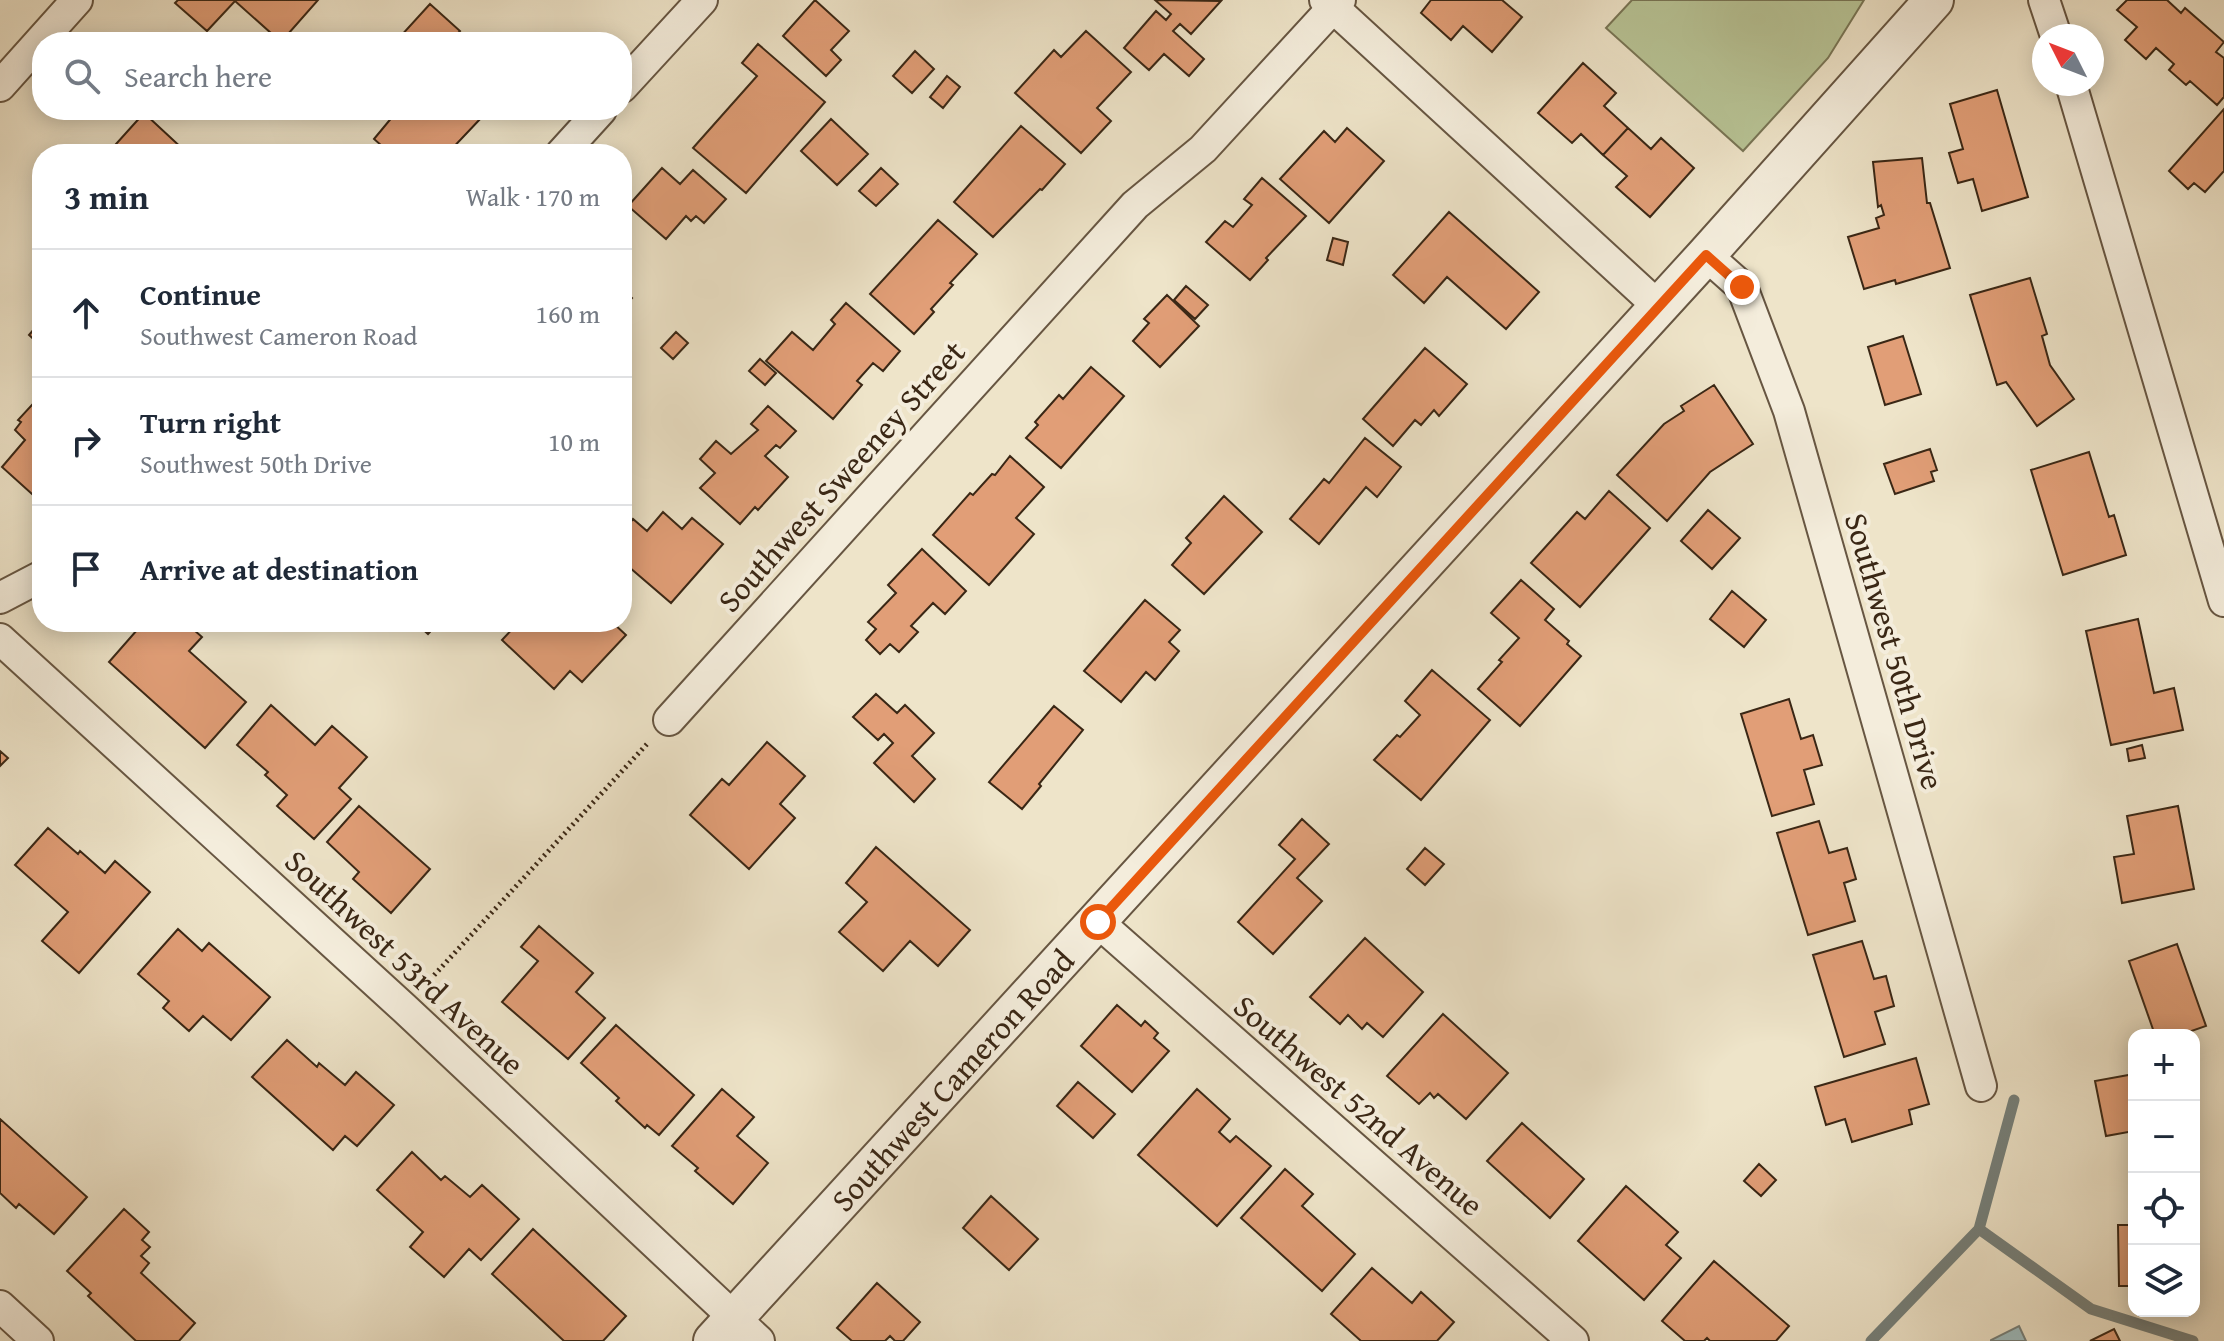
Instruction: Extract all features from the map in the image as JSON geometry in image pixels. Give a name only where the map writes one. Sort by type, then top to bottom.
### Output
[{"type":"street","points":[[48,32],[77,0]]},
{"type":"street","points":[[632,76],[702,0]]},
{"type":"street","name":"Southwest Cameron Road","points":[[735,1333],[1098,922],[1934,0]]},
{"type":"street","points":[[2044,0],[2052,24]]},
{"type":"street","points":[[1333,3],[1658,306]]},
{"type":"street","name":"Southwest Sweeney Street","points":[[669,720],[1135,205],[1203,149],[1333,3]]},
{"type":"street","points":[[0,86],[32,50]]},
{"type":"street","points":[[2075,96],[2224,601]]},
{"type":"street","points":[[570,144],[592,120]]},
{"type":"street","name":"Southwest 50th Drive","points":[[1706,255],[1742,287],[1789,411],[1981,1086]]},
{"type":"street","points":[[0,598],[32,580]]},
{"type":"street","name":"Southwest 53rd Avenue","points":[[0,639],[404,1008],[735,1333]]},
{"type":"street","name":"Southwest 52nd Avenue","points":[[1098,922],[1573,1341]]},
{"type":"street","points":[[0,1306],[38,1341]]},
{"type":"path","points":[[404,1008],[669,720]]},
{"type":"green space","points":[[1632,0],[1864,0],[1828,58],[1743,151],[1606,28]]},
{"type":"water","points":[[2019,1326],[2026,1341],[1991,1341],[1991,1340]]},
{"type":"building","points":[[178,0],[318,0],[290,32],[270,32],[235,1],[207,31],[175,3]]},
{"type":"building","points":[[815,0],[849,31],[831,50],[841,60],[826,76],[783,36]]},
{"type":"building","points":[[1155,0],[1221,1],[1191,34],[1180,24],[1173,31],[1204,59],[1189,76],[1164,54],[1149,70],[1124,48],[1156,11],[1166,20],[1171,14]]},
{"type":"building","points":[[1431,0],[1502,0],[1522,17],[1492,52],[1463,26],[1451,40],[1421,13]]},
{"type":"building","points":[[2127,0],[2167,0],[2181,13],[2185,8],[2224,42],[2216,52],[2224,58],[2224,97],[2217,105],[2190,81],[2186,85],[2169,70],[2174,64],[2156,48],[2146,59],[2125,40],[2137,27],[2117,10]]},
{"type":"building","points":[[430,4],[460,31],[459,32],[404,32]]},
{"type":"building","points":[[1086,31],[1131,72],[1097,108],[1111,121],[1081,153],[1015,93],[1054,50],[1061,57]]},
{"type":"building","points":[[758,44],[825,102],[746,193],[693,148],[757,76],[742,63]]},
{"type":"building","points":[[915,51],[934,69],[912,93],[893,76]]},
{"type":"building","points":[[1583,63],[1616,93],[1604,106],[1628,128],[1603,155],[1581,134],[1572,143],[1538,113]]},
{"type":"building","points":[[947,76],[960,87],[943,108],[930,97]]},
{"type":"building","points":[[1997,90],[2028,197],[1982,211],[1973,179],[1958,183],[1949,153],[1963,149],[1950,104]]},
{"type":"building","points":[[2224,109],[2224,171],[2205,192],[2194,183],[2188,189],[2169,171]]},
{"type":"building","points":[[831,119],[868,154],[837,185],[801,151]]},
{"type":"building","points":[[138,120],[152,120],[177,144],[116,144]]},
{"type":"building","points":[[390,120],[479,120],[456,144],[380,144],[374,139]]},
{"type":"building","points":[[1021,126],[1065,164],[993,237],[954,202]]},
{"type":"building","points":[[1347,128],[1384,161],[1329,223],[1280,179],[1324,131],[1335,142]]},
{"type":"building","points":[[1628,128],[1651,149],[1661,138],[1694,168],[1650,217],[1616,187],[1627,176],[1603,155]]},
{"type":"building","points":[[1922,158],[1927,203],[1930,203],[1950,268],[1896,284],[1895,280],[1864,289],[1848,237],[1879,228],[1876,218],[1884,215],[1881,205],[1878,207],[1873,162]]},
{"type":"building","points":[[662,168],[680,184],[693,170],[726,199],[704,223],[696,216],[691,221],[686,216],[666,239],[632,209],[632,202]]},
{"type":"building","points":[[881,168],[898,184],[876,206],[859,191]]},
{"type":"building","points":[[1262,178],[1306,216],[1266,258],[1268,260],[1250,280],[1206,242],[1225,221],[1233,227],[1252,205],[1244,199]]},
{"type":"building","points":[[1449,212],[1539,292],[1506,329],[1447,277],[1424,303],[1393,275]]},
{"type":"building","points":[[938,220],[977,254],[950,283],[953,285],[931,309],[934,312],[914,334],[870,294]]},
{"type":"building","points":[[1333,238],[1348,242],[1343,265],[1327,260]]},
{"type":"building","points":[[2030,278],[2047,334],[2042,336],[2050,365],[2074,399],[2037,426],[2006,382],[1997,385],[1970,295]]},
{"type":"building","points":[[1186,286],[1208,305],[1195,319],[1174,300]]},
{"type":"building","points":[[1167,295],[1199,326],[1160,367],[1133,341],[1149,323],[1144,319]]},
{"type":"building","points":[[846,303],[900,351],[883,371],[873,363],[857,381],[862,385],[833,419],[766,361],[792,332],[813,350],[835,324],[831,320]]},
{"type":"building","points":[[676,332],[688,343],[673,359],[661,348]]},
{"type":"building","points":[[1903,336],[1921,394],[1885,405],[1868,347]]},
{"type":"building","points":[[1425,348],[1467,384],[1439,416],[1434,410],[1421,425],[1415,420],[1393,446],[1363,419]]},
{"type":"building","points":[[760,359],[776,373],[765,385],[749,371]]},
{"type":"building","points":[[1091,367],[1124,396],[1061,468],[1026,438],[1038,425],[1035,422],[1059,395],[1063,399]]},
{"type":"building","points":[[1714,385],[1753,444],[1710,472],[1667,521],[1617,475],[1664,424],[1684,411],[1681,406]]},
{"type":"building","points":[[32,405],[32,494],[2,467],[25,440],[15,430],[21,422],[18,420]]},
{"type":"building","points":[[768,406],[796,431],[780,448],[776,445],[765,456],[788,477],[758,510],[755,507],[740,524],[700,488],[715,473],[700,459],[716,441],[731,454],[758,430],[751,424]]},
{"type":"building","points":[[1365,438],[1401,467],[1377,497],[1366,487],[1319,544],[1290,519],[1324,479],[1329,483]]},
{"type":"building","points":[[1930,449],[1937,470],[1931,472],[1934,481],[1895,494],[1884,464]]},
{"type":"building","points":[[2089,452],[2109,517],[2114,515],[2126,555],[2063,575],[2031,470]]},
{"type":"building","points":[[1010,456],[1044,487],[1016,518],[1034,534],[989,585],[933,535],[970,493],[973,495],[992,474],[995,475]]},
{"type":"building","points":[[1609,491],[1650,528],[1580,607],[1531,563],[1577,512],[1585,519]]},
{"type":"building","points":[[1224,496],[1262,532],[1204,594],[1172,565],[1191,543],[1186,538]]},
{"type":"building","points":[[1708,510],[1740,538],[1712,569],[1681,541]]},
{"type":"building","points":[[663,512],[682,529],[692,518],[723,544],[671,603],[632,570],[632,520],[647,531]]},
{"type":"building","points":[[922,549],[966,591],[945,614],[933,603],[911,626],[918,632],[899,652],[890,644],[880,654],[866,640],[876,629],[868,622],[896,593],[888,585]]},
{"type":"building","points":[[1521,580],[1554,609],[1545,620],[1581,656],[1520,726],[1478,689],[1519,638],[1491,613]]},
{"type":"building","points":[[1732,591],[1766,620],[1744,647],[1710,619]]},
{"type":"building","points":[[1145,600],[1180,630],[1169,642],[1179,651],[1155,680],[1146,672],[1121,702],[1084,671]]},
{"type":"building","points":[[2138,619],[2154,693],[2174,688],[2183,730],[2111,745],[2086,631]]},
{"type":"building","points":[[135,632],[196,632],[202,637],[189,651],[246,702],[205,748],[109,662]]},
{"type":"building","points":[[510,632],[623,632],[626,635],[582,682],[570,671],[554,689],[502,640]]},
{"type":"building","points":[[1432,670],[1490,720],[1421,800],[1374,760],[1420,715],[1405,701]]},
{"type":"building","points":[[876,694],[897,713],[905,705],[934,733],[912,756],[935,779],[914,802],[874,763],[893,743],[884,734],[878,740],[853,717]]},
{"type":"building","points":[[1789,699],[1801,739],[1813,735],[1822,765],[1804,770],[1814,804],[1772,816],[1741,714]]},
{"type":"building","points":[[271,705],[315,745],[332,726],[367,757],[339,788],[351,799],[314,839],[277,806],[287,795],[265,775],[268,772],[237,745]]},
{"type":"building","points":[[1054,706],[1083,730],[1022,809],[989,782]]},
{"type":"building","points":[[767,742],[805,776],[780,804],[795,818],[749,869],[690,815],[722,779],[729,785]]},
{"type":"building","points":[[2142,745],[2145,758],[2129,761],[2127,749]]},
{"type":"building","points":[[0,751],[8,758],[0,766]]},
{"type":"building","points":[[359,806],[430,869],[391,913],[353,879],[359,872],[327,842]]},
{"type":"building","points":[[2178,806],[2194,889],[2122,903],[2114,857],[2134,854],[2127,816]]},
{"type":"building","points":[[1302,819],[1329,844],[1297,878],[1322,901],[1273,954],[1238,922],[1295,859],[1279,845]]},
{"type":"building","points":[[1819,821],[1829,853],[1847,848],[1856,879],[1844,883],[1855,921],[1808,935],[1777,833]]},
{"type":"building","points":[[48,828],[105,873],[115,861],[150,892],[79,973],[42,941],[68,912],[15,865]]},
{"type":"building","points":[[876,847],[970,930],[938,966],[910,941],[883,971],[839,932],[867,902],[846,883]]},
{"type":"building","points":[[1425,848],[1444,864],[1425,885],[1407,869]]},
{"type":"building","points":[[539,926],[593,973],[576,992],[605,1018],[568,1059],[502,1002],[538,961],[521,947]]},
{"type":"building","points":[[178,929],[202,951],[209,943],[270,997],[231,1040],[203,1016],[189,1031],[163,1008],[169,1001],[138,974]]},
{"type":"building","points":[[1365,938],[1423,992],[1383,1037],[1367,1023],[1362,1029],[1348,1015],[1340,1024],[1310,997]]},
{"type":"building","points":[[1862,941],[1874,979],[1886,976],[1894,1006],[1875,1012],[1885,1044],[1844,1057],[1813,955]]},
{"type":"building","points":[[2177,944],[2206,1026],[2197,1029],[2153,1029],[2129,961]]},
{"type":"building","points":[[1117,1005],[1141,1026],[1145,1021],[1158,1033],[1154,1038],[1169,1051],[1132,1092],[1081,1046]]},
{"type":"building","points":[[1443,1014],[1508,1073],[1466,1119],[1438,1094],[1434,1098],[1430,1093],[1419,1104],[1387,1076]]},
{"type":"building","points":[[616,1025],[694,1095],[659,1135],[647,1125],[645,1128],[616,1101],[619,1098],[581,1063]]},
{"type":"building","points":[[287,1040],[317,1067],[319,1063],[345,1085],[356,1072],[394,1105],[357,1146],[345,1136],[333,1150],[252,1077]]},
{"type":"building","points":[[1916,1058],[1929,1104],[1909,1110],[1912,1124],[1852,1142],[1845,1119],[1826,1125],[1815,1087]]},
{"type":"building","points":[[2128,1075],[2128,1132],[2106,1136],[2095,1081]]},
{"type":"building","points":[[1078,1082],[1115,1114],[1093,1138],[1057,1106]]},
{"type":"building","points":[[722,1089],[754,1117],[737,1136],[768,1163],[733,1204],[672,1146]]},
{"type":"building","points":[[1197,1089],[1230,1119],[1219,1132],[1230,1142],[1236,1136],[1271,1166],[1217,1226],[1138,1155]]},
{"type":"building","points":[[0,1119],[87,1197],[54,1234],[19,1204],[16,1208],[0,1193]]},
{"type":"building","points":[[1522,1123],[1584,1179],[1550,1218],[1487,1161]]},
{"type":"building","points":[[412,1152],[441,1180],[445,1176],[470,1197],[482,1185],[519,1219],[481,1260],[469,1249],[444,1277],[410,1247],[423,1232],[377,1190]]},
{"type":"building","points":[[1759,1164],[1776,1180],[1761,1196],[1744,1181]]},
{"type":"building","points":[[1285,1169],[1313,1194],[1302,1206],[1355,1254],[1322,1291],[1241,1218]]},
{"type":"building","points":[[1626,1186],[1678,1232],[1666,1245],[1681,1258],[1644,1300],[1578,1241]]},
{"type":"building","points":[[991,1196],[1038,1239],[1009,1270],[963,1228]]},
{"type":"building","points":[[124,1209],[149,1232],[142,1240],[150,1247],[141,1256],[149,1263],[141,1273],[195,1323],[179,1341],[136,1341],[88,1296],[91,1293],[67,1271]]},
{"type":"building","points":[[2118,1225],[2128,1225],[2128,1286],[2119,1286]]},
{"type":"building","points":[[533,1229],[626,1316],[603,1341],[564,1341],[492,1274]]},
{"type":"building","points":[[1714,1261],[1789,1326],[1776,1341],[1710,1341],[1707,1338],[1704,1341],[1685,1341],[1662,1321]]},
{"type":"building","points":[[1372,1268],[1412,1303],[1421,1292],[1454,1322],[1437,1341],[1361,1341],[1331,1314]]},
{"type":"building","points":[[877,1283],[920,1322],[903,1341],[895,1341],[890,1336],[885,1341],[852,1341],[837,1328]]},
{"type":"building","points":[[2114,1329],[2120,1341],[2090,1341]]},
{"type":"waterway","points":[[1871,1341],[1979,1229],[2014,1100]]},
{"type":"waterway","points":[[1979,1229],[2091,1309],[2193,1341]]},
{"type":"route","points":[[1098,922],[1706,255],[1742,287]]}]
